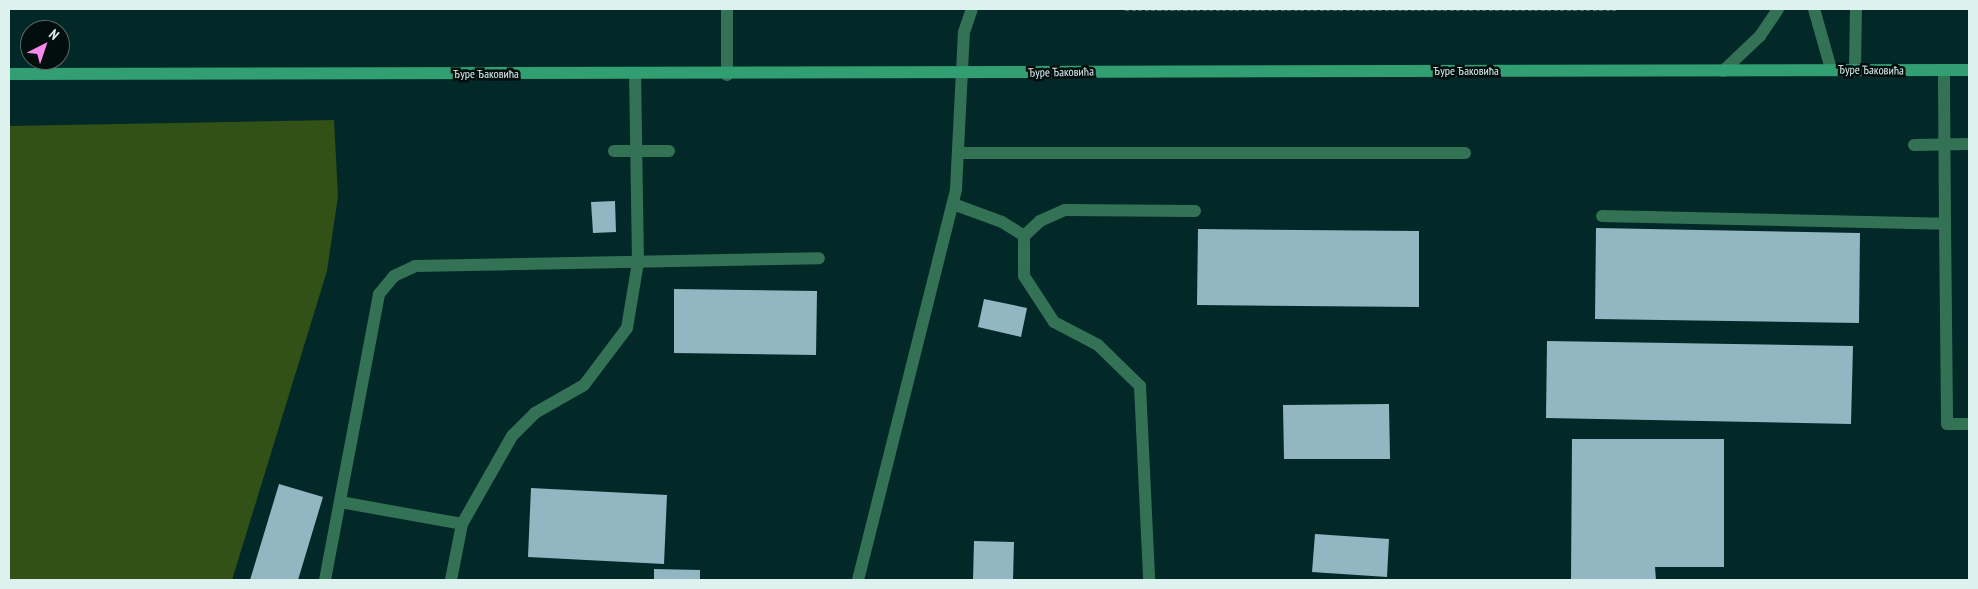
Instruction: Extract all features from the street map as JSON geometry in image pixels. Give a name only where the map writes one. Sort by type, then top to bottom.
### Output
[{"type":"street","name":"Ђуре Ђаковића","points":[[9,74],[727,75],[1831,69],[1969,70]]},
{"type":"lane","points":[[727,9],[727,75]]},
{"type":"lane","points":[[858,580],[953,204],[958,153],[964,32],[972,9]]},
{"type":"lane","points":[[1723,71],[1760,36],[1778,9]]},
{"type":"lane","points":[[1814,9],[1831,69]]},
{"type":"lane","points":[[1855,70],[1856,9]]},
{"type":"lane","points":[[1944,70],[1947,424],[1969,424]]},
{"type":"lane","points":[[451,580],[462,524],[512,436],[535,413],[584,385],[627,328],[638,262],[635,75]]},
{"type":"lane","points":[[1914,145],[1969,144]]},
{"type":"lane","points":[[614,151],[669,151]]},
{"type":"lane","points":[[958,153],[1465,153]]},
{"type":"lane","points":[[953,204],[1002,222],[1024,236]]},
{"type":"lane","points":[[1149,580],[1140,386],[1098,345],[1054,322],[1024,276],[1024,236],[1040,221],[1066,210],[1195,211]]},
{"type":"lane","points":[[1602,216],[1945,224]]},
{"type":"lane","points":[[325,580],[379,294],[394,276],[415,266],[819,258]]},
{"type":"lane","points":[[340,502],[462,524]]},
{"type":"path","points":[[1125,9],[1620,9]]},
{"type":"green space","points":[[334,120],[338,196],[327,271],[232,580],[9,580],[9,126]]},
{"type":"building","points":[[615,201],[616,232],[593,233],[591,202]]},
{"type":"building","points":[[1596,228],[1860,233],[1859,323],[1595,319]]},
{"type":"building","points":[[1198,229],[1419,231],[1419,307],[1197,305]]},
{"type":"building","points":[[674,289],[817,291],[816,355],[674,353]]},
{"type":"building","points":[[984,299],[1027,308],[1021,337],[978,327]]},
{"type":"building","points":[[1547,341],[1853,346],[1851,424],[1546,418]]},
{"type":"building","points":[[1389,404],[1390,459],[1284,459],[1283,405]]},
{"type":"building","points":[[1572,439],[1724,439],[1724,567],[1655,567],[1656,580],[1571,580]]},
{"type":"building","points":[[279,484],[323,497],[298,580],[250,580]]},
{"type":"building","points":[[531,488],[667,495],[664,564],[528,557]]},
{"type":"building","points":[[1315,534],[1389,539],[1387,577],[1312,572]]},
{"type":"building","points":[[974,541],[1014,542],[1013,580],[973,580]]},
{"type":"building","points":[[654,569],[700,570],[700,580],[654,580]]}]
